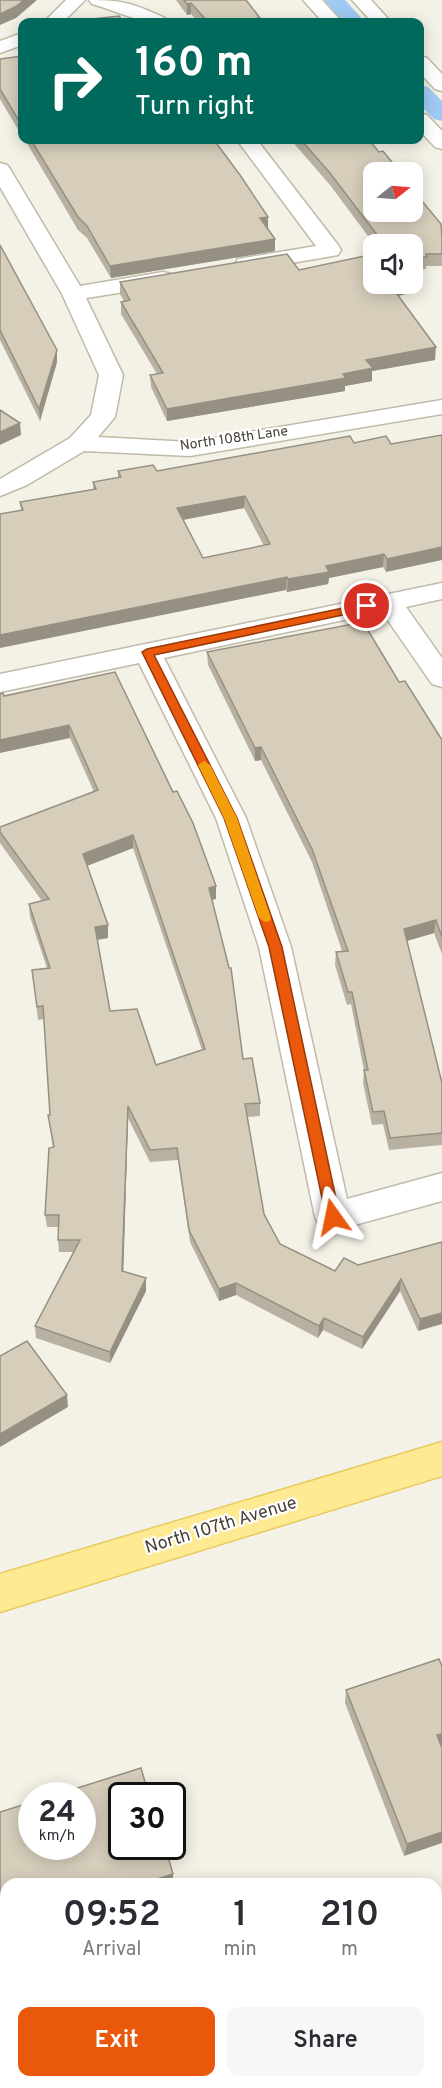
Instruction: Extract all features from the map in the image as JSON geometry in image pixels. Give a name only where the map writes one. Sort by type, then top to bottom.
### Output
[{"type":"main road","name":"North 107th Avenue","points":[[0,1593],[442,1459]]},
{"type":"street","points":[[57,18],[76,0]]},
{"type":"street","points":[[98,0],[127,8],[150,18]]},
{"type":"street","points":[[312,0],[329,18]]},
{"type":"street","points":[[361,0],[378,18]]},
{"type":"street","points":[[0,46],[18,40]]},
{"type":"street","points":[[424,66],[442,86]]},
{"type":"street","points":[[424,123],[442,143]]},
{"type":"street","points":[[225,268],[330,250],[250,144]]},
{"type":"street","points":[[0,169],[73,294],[111,375],[103,417],[79,443],[18,480],[0,488]]},
{"type":"street","points":[[73,294],[178,276]]},
{"type":"street","name":"North 108th Lane","points":[[79,443],[190,449],[442,407]]},
{"type":"street","points":[[0,683],[442,591]]},
{"type":"street","points":[[389,602],[442,678]]},
{"type":"street","points":[[147,652],[231,818],[275,947],[333,1217],[442,1187]]},
{"type":"building","points":[[0,0],[24,0],[0,14]]},
{"type":"building","points":[[184,0],[246,0],[260,18],[204,18],[191,3],[187,4]]},
{"type":"building","points":[[18,57],[18,119],[0,89],[0,59]]},
{"type":"building","points":[[33,144],[217,144],[268,217],[260,218],[275,239],[110,266],[87,226],[78,217]]},
{"type":"building","points":[[305,144],[372,144],[379,152],[383,151],[392,162],[363,162],[363,216]]},
{"type":"building","points":[[423,202],[441,224],[442,254],[426,254],[427,257],[423,257],[423,234],[376,234],[367,222],[423,222]]},
{"type":"building","points":[[0,245],[57,350],[39,409],[0,330]]},
{"type":"building","points":[[287,254],[299,270],[363,256],[363,294],[397,294],[436,347],[366,360],[373,368],[343,374],[346,378],[167,409],[150,375],[163,373],[121,302],[130,300],[120,282]]},
{"type":"building","points":[[0,410],[20,423],[0,432]]},
{"type":"building","points":[[442,435],[442,547],[387,559],[384,554],[326,566],[329,572],[288,579],[287,577],[0,635],[0,514],[23,510],[20,502],[96,489],[93,482],[121,477],[118,471],[153,465],[157,471],[350,436],[354,443],[386,436],[391,444]],"holes":[[[245,496],[270,544],[203,558],[177,508]]]},
{"type":"building","points":[[363,622],[399,682],[405,681],[442,740],[442,937],[436,920],[404,929],[442,1083],[442,1133],[390,1138],[384,1111],[373,1112],[364,1070],[368,1070],[352,992],[348,992],[336,952],[348,951],[312,849],[261,747],[255,748],[207,652]]},
{"type":"building","points":[[115,672],[173,792],[177,791],[193,823],[216,886],[209,888],[229,968],[231,968],[243,1059],[252,1058],[260,1103],[245,1104],[264,1214],[280,1244],[335,1271],[344,1258],[358,1265],[442,1242],[442,1313],[420,1319],[401,1279],[363,1337],[324,1318],[319,1326],[236,1283],[219,1289],[189,1230],[177,1148],[150,1150],[128,1106],[122,1271],[146,1278],[110,1352],[35,1326],[80,1240],[58,1240],[59,1215],[45,1215],[49,1148],[54,1147],[48,1115],[50,1115],[43,1006],[37,1007],[32,970],[50,968],[29,904],[49,899],[0,832],[0,827],[98,790],[69,725],[0,740],[0,694],[3,693],[4,696]],"holes":[[[133,835],[205,1049],[156,1065],[137,1009],[110,1011],[95,927],[108,925],[83,854]]]},
{"type":"building","points":[[27,1341],[67,1395],[0,1434],[0,1356]]},
{"type":"building","points":[[439,1659],[442,1666],[442,1734],[437,1735],[442,1748],[442,1832],[407,1844],[346,1690]]},
{"type":"building","points":[[141,1768],[145,1782],[108,1782],[108,1860],[169,1860],[173,1874],[160,1878],[0,1878],[0,1812],[18,1806],[18,1860],[96,1860],[96,1782]]},
{"type":"waterway","points":[[334,0],[351,18]]},
{"type":"waterway","points":[[424,96],[442,114]]},
{"type":"slow traffic","points":[[204,765],[231,818],[265,918]]},
{"type":"route","points":[[333,1217],[275,947],[231,818],[147,652],[367,606]]}]
